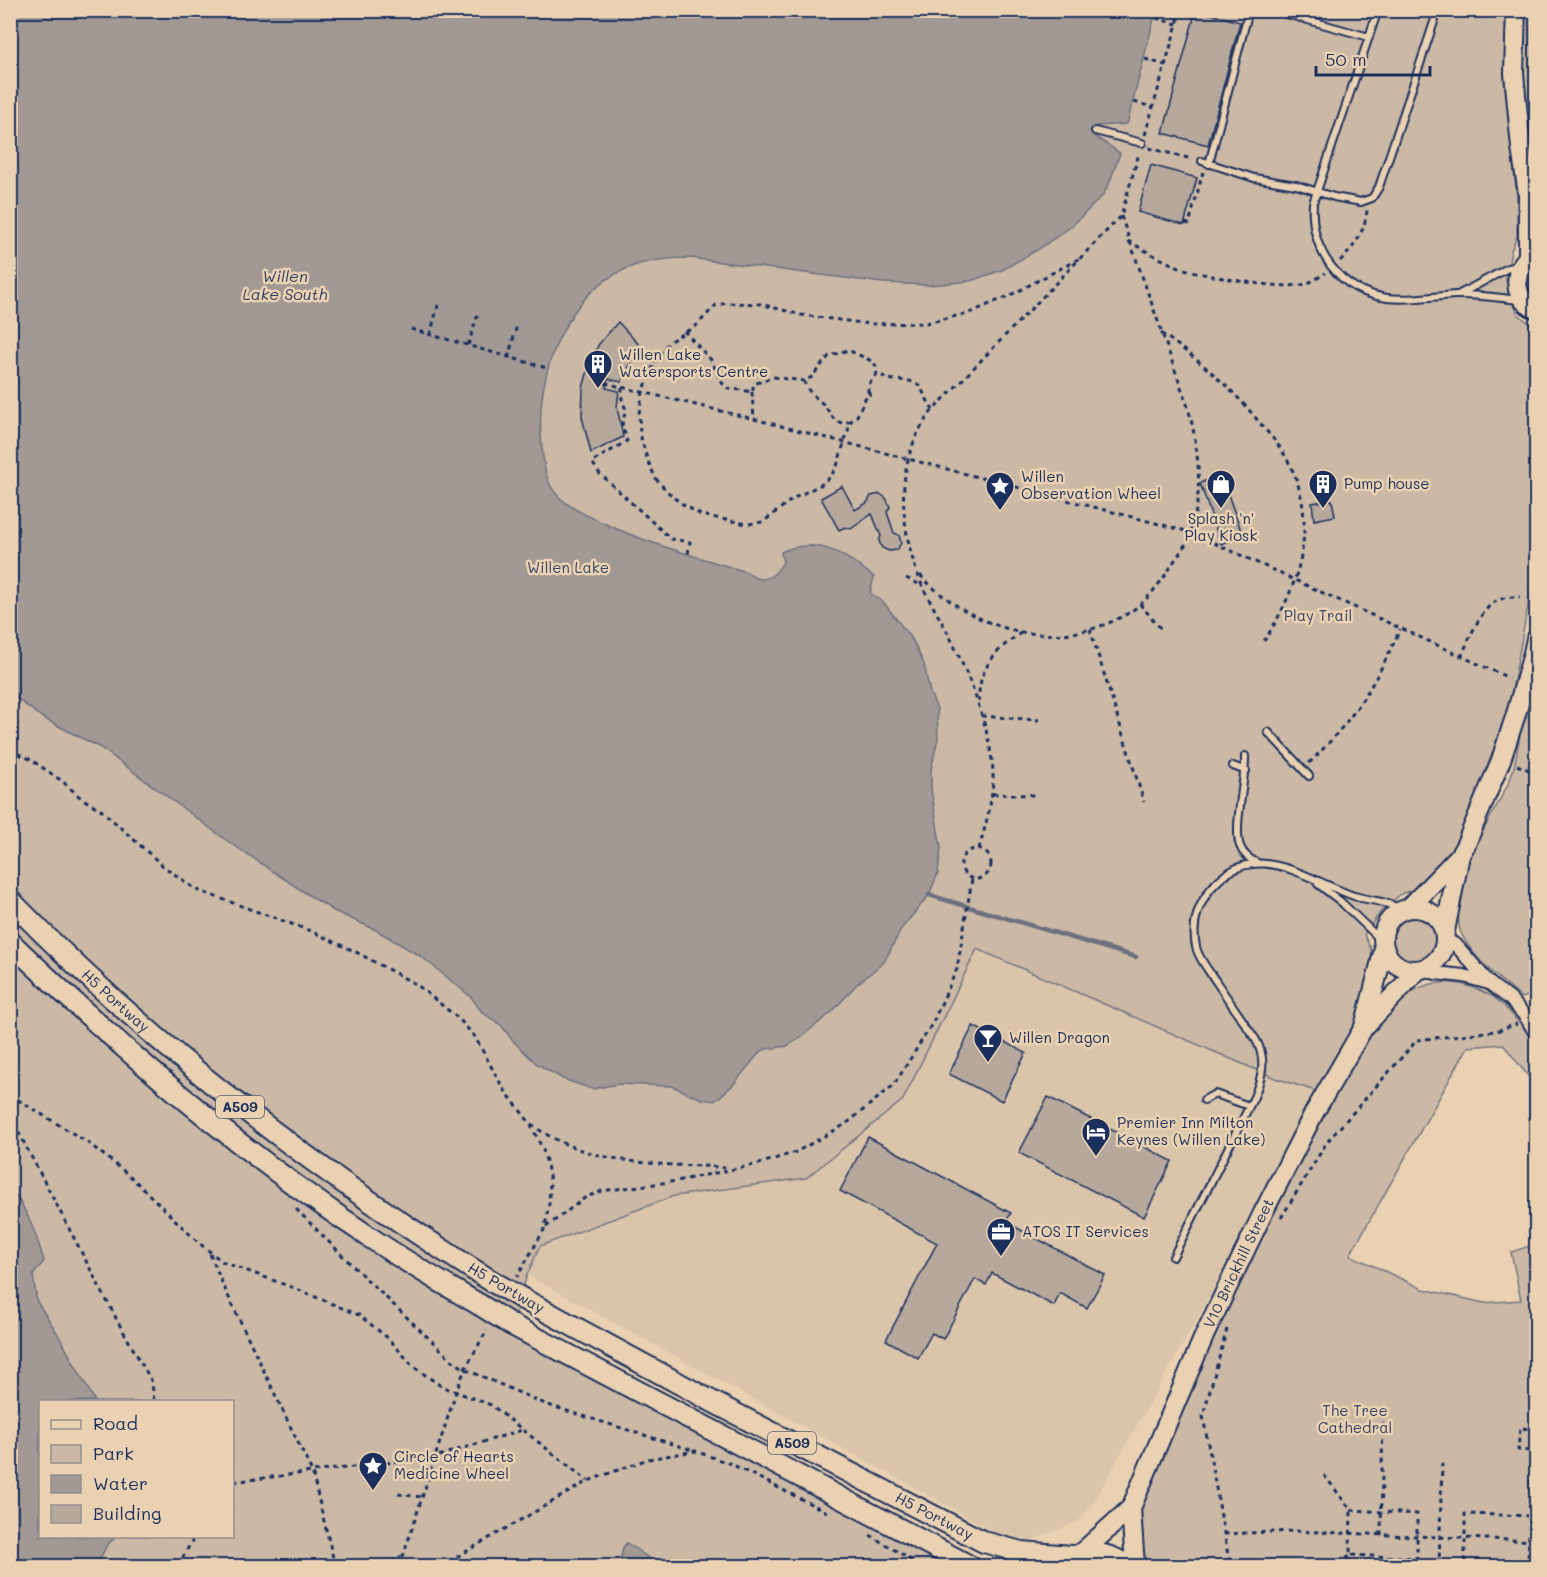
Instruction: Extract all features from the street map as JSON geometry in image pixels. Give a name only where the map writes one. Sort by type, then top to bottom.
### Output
[{"type":"main road","name":"H5 Portway","points":[[10,900],[95,984],[232,1101],[345,1186],[494,1282],[715,1403],[984,1542],[1021,1552],[1076,1555]]},
{"type":"main road","name":"H5 Portway","points":[[10,942],[73,1002],[212,1122],[368,1237],[512,1325],[970,1566]]},
{"type":"main road","name":"A509","points":[[1076,1555],[1096,1553],[1111,1557],[1126,1566]]},
{"type":"main road","points":[[1055,1566],[1076,1555]]},
{"type":"street","points":[[1516,10],[1514,73],[1521,148],[1532,201],[1528,258],[1517,283],[1532,309]]},
{"type":"street","points":[[1422,969],[1442,954],[1460,855],[1501,760],[1536,639]]},
{"type":"street","points":[[1460,855],[1406,909],[1389,919],[1383,934],[1384,945],[1392,961],[1404,969],[1422,969],[1489,983]]},
{"type":"street","points":[[1406,909],[1419,908],[1436,915],[1445,936],[1456,945],[1489,983],[1510,999],[1526,1017],[1536,1034]]},
{"type":"street","name":"V10 Brickhill Street","points":[[1364,1027],[1384,945]]},
{"type":"street","name":"V10 Brickhill Street","points":[[1076,1555],[1131,1508],[1205,1334],[1314,1113],[1364,1027],[1422,969]]},
{"type":"street","name":"V10 Brickhill Street","points":[[1131,1508],[1135,1566]]},
{"type":"lane","points":[[1250,10],[1206,162],[1254,178],[1296,185],[1361,202],[1372,198],[1379,187],[1437,10]]},
{"type":"lane","points":[[1272,10],[1293,13],[1369,37]]},
{"type":"lane","points":[[1378,10],[1316,192],[1312,217],[1314,232],[1321,250],[1332,268],[1343,279],[1363,291],[1385,297],[1407,299],[1458,295],[1532,309]]},
{"type":"lane","points":[[1095,131],[1142,143]]},
{"type":"lane","points":[[1458,295],[1528,258]]},
{"type":"lane","points":[[1268,732],[1309,776]]},
{"type":"lane","points":[[1245,756],[1246,771],[1239,841],[1247,856],[1257,863]]},
{"type":"lane","points":[[1233,766],[1246,771]]},
{"type":"lane","points":[[1173,1257],[1249,1106],[1260,1080],[1263,1059],[1261,1048],[1198,955],[1194,934],[1196,913],[1215,885],[1239,867],[1257,863],[1294,869],[1353,895],[1392,903],[1406,909]]},
{"type":"lane","points":[[1311,878],[1340,901],[1384,945]]},
{"type":"lane","points":[[1204,1100],[1215,1094],[1249,1106]]},
{"type":"path","points":[[1142,143],[1181,10]]},
{"type":"path","points":[[1156,18],[1177,24]]},
{"type":"path","points":[[1145,59],[1165,65]]},
{"type":"path","points":[[1134,102],[1153,107]]},
{"type":"path","points":[[979,849],[993,794],[992,760],[979,706],[952,641],[917,572],[904,523],[902,503],[903,482],[908,459],[924,423],[933,410],[1121,216],[1142,146],[1206,162],[1198,181],[1195,205],[1189,224],[1185,223]]},
{"type":"path","points":[[1128,241],[1166,262],[1186,269],[1262,284],[1304,285],[1332,268],[1351,252],[1366,220],[1368,200]]},
{"type":"path","points":[[917,572],[935,591],[972,616],[1021,633],[1059,633],[1090,629],[1125,615],[1140,604],[1165,576],[1186,543],[1198,492],[1194,430],[1121,216]]},
{"type":"path","points":[[851,421],[837,466],[824,483],[794,498],[763,522],[747,525],[701,514],[679,502],[656,479],[640,434],[639,413],[643,392],[662,350],[684,332],[697,325],[716,305],[761,304],[801,315],[870,324],[926,323],[969,313],[1009,297],[1082,257]]},
{"type":"path","points":[[430,335],[439,302]]},
{"type":"path","points":[[468,345],[477,314]]},
{"type":"path","points":[[508,358],[517,325]]},
{"type":"path","points":[[411,329],[547,369]]},
{"type":"path","points":[[684,332],[711,360],[722,383],[728,388],[752,392]]},
{"type":"path","points":[[1161,333],[1220,378],[1242,401],[1289,461],[1298,481],[1305,528],[1302,560],[1277,621],[1264,641]]},
{"type":"path","points":[[754,419],[752,392],[754,384],[773,377],[804,381],[814,376],[816,370],[823,366],[829,356],[848,350],[874,364],[877,370],[877,374],[868,386],[868,392],[857,416],[851,421],[841,422],[830,416],[824,405],[809,392],[804,381]]},
{"type":"path","points":[[877,374],[893,381],[910,381],[919,385],[933,410]]},
{"type":"path","points":[[605,383],[754,419],[1190,532],[1509,678]]},
{"type":"path","points":[[622,387],[622,401],[626,409],[622,424],[627,441],[592,462],[599,473],[671,539],[690,542],[688,554]]},
{"type":"path","points":[[868,392],[873,397]]},
{"type":"path","points":[[906,578],[925,587]]},
{"type":"path","points":[[1461,657],[1488,607],[1500,599],[1520,597]]},
{"type":"path","points":[[1140,604],[1161,629]]},
{"type":"path","points":[[1090,629],[1144,802]]},
{"type":"path","points":[[1302,769],[1353,715],[1376,681],[1400,629]]},
{"type":"path","points":[[979,706],[980,680],[985,669],[1000,647],[1021,633]]},
{"type":"path","points":[[982,716],[1039,720]]},
{"type":"path","points":[[10,750],[30,759],[62,781],[81,798],[100,809],[163,866],[197,890],[311,931],[356,952],[417,986],[441,1003],[475,1036],[503,1088],[530,1123],[543,1150],[550,1182],[545,1228],[516,1279]]},
{"type":"path","points":[[1514,763],[1536,773]]},
{"type":"path","points":[[993,794],[1036,795]]},
{"type":"path","points":[[979,849],[986,853],[991,865],[986,876],[972,879],[964,874],[960,862],[966,852],[979,849]]},
{"type":"path","points":[[545,1228],[586,1197],[602,1191],[677,1182],[732,1170],[796,1152],[846,1124],[894,1085],[932,1024],[957,969],[972,879]]},
{"type":"path","points":[[1536,882],[1534,925],[1536,958]]},
{"type":"path","points":[[1280,1218],[1327,1142],[1417,1040],[1496,1031],[1520,1022]]},
{"type":"path","points":[[10,1095],[87,1142],[129,1175],[223,1262],[359,1315],[389,1339],[414,1367],[441,1386],[491,1405],[588,1481]]},
{"type":"path","points":[[10,1116],[152,1382],[154,1400]]},
{"type":"path","points":[[530,1123],[548,1137],[565,1146],[595,1154],[639,1162],[712,1165],[732,1170]]},
{"type":"path","points":[[210,1252],[223,1285],[312,1472],[335,1566]]},
{"type":"path","points":[[1232,1320],[1227,1330],[1203,1416],[1228,1555],[1233,1566]]},
{"type":"path","points":[[400,1566],[456,1392],[465,1369],[488,1329]]},
{"type":"path","points":[[1381,1535],[1383,1410]]},
{"type":"path","points":[[1528,1566],[1531,1450],[1518,1450],[1520,1428],[1536,1429]]},
{"type":"path","points":[[234,1482],[435,1457],[522,1430]]},
{"type":"path","points":[[441,1566],[588,1481],[648,1460],[695,1451],[731,1464],[834,1516]]},
{"type":"path","points":[[1439,1566],[1442,1463]]},
{"type":"path","points":[[1324,1475],[1351,1510],[1350,1555],[1340,1566]]},
{"type":"path","points":[[398,1494],[422,1497]]},
{"type":"path","points":[[1350,1555],[1417,1557],[1418,1536],[1417,1514],[1351,1510]]},
{"type":"path","points":[[1536,1516],[1465,1514],[1464,1563],[1536,1566]]},
{"type":"path","points":[[863,1530],[918,1566]]},
{"type":"path","points":[[1224,1534],[1293,1531],[1536,1541]]},
{"type":"path","points":[[178,1566],[192,1538]]},
{"type":"path","points":[[382,1566],[402,1556]]},
{"type":"shaded area","points":[[977,949],[1275,1078],[1325,1094],[1094,1501],[1078,1522],[1019,1545],[527,1275],[540,1246],[674,1196],[806,1178],[904,1100]]},
{"type":"green space","name":"Willen Lake","points":[[11,11],[1506,11],[1504,76],[1517,199],[1517,236],[1511,251],[1506,280],[1509,295],[1518,314],[1529,323],[1536,336],[1536,562],[1508,713],[1473,814],[1450,853],[1415,889],[1401,894],[1382,910],[1364,935],[1371,949],[1372,983],[1326,1091],[1341,1075],[1395,1004],[1416,989],[1428,985],[1452,983],[1465,985],[1490,995],[1507,1009],[1536,1043],[1536,1086],[1503,1044],[1468,1047],[1350,1255],[1423,1289],[1484,1303],[1521,1300],[1511,1252],[1536,1244],[1536,1566],[1146,1566],[1143,1560],[1139,1505],[1205,1334],[1325,1094],[1275,1078],[977,949],[903,1100],[806,1178],[674,1196],[540,1246],[527,1275],[512,1325],[970,1566],[11,1566]]},
{"type":"green space","points":[[1524,11],[1536,11],[1536,182],[1527,139],[1523,97]]},
{"type":"green space","points":[[1536,261],[1536,297],[1528,284],[1528,274]]},
{"type":"green space","points":[[1536,677],[1536,994],[1522,998],[1489,970],[1467,944],[1460,931],[1458,913],[1467,866],[1512,774],[1523,715]]},
{"type":"green space","points":[[1414,917],[1429,924],[1436,939],[1429,954],[1414,961],[1399,954],[1392,939],[1399,924]]},
{"type":"water","name":"Willen Lake South","points":[[10,11],[1156,11],[1127,124],[1097,126],[1094,136],[1120,153],[1103,195],[1072,226],[1002,270],[970,281],[930,285],[883,283],[690,258],[659,260],[628,268],[606,280],[588,296],[572,316],[559,338],[550,362],[541,412],[545,468],[549,483],[558,496],[578,511],[619,530],[673,550],[747,572],[757,578],[767,578],[776,572],[783,562],[781,552],[794,547],[819,547],[853,561],[874,577],[870,593],[885,604],[913,641],[924,664],[930,693],[937,709],[938,738],[931,770],[931,789],[941,848],[938,873],[929,895],[902,928],[884,962],[856,985],[831,1013],[797,1040],[787,1046],[760,1052],[733,1085],[715,1101],[702,1099],[672,1086],[618,1084],[592,1089],[563,1079],[537,1064],[512,1040],[502,1026],[482,1012],[471,997],[422,957],[376,930],[334,911],[304,892],[229,842],[101,748],[43,718],[11,694]]},
{"type":"water","points":[[11,1188],[31,1223],[44,1261],[33,1275],[37,1302],[94,1400],[39,1400],[39,1538],[115,1538],[107,1545],[96,1566],[11,1566]]},
{"type":"water","points":[[627,1543],[650,1559],[653,1566],[625,1565],[621,1558],[623,1547]]},
{"type":"building","points":[[1196,10],[1240,22],[1208,145],[1163,133]]},
{"type":"building","points":[[1151,165],[1197,178],[1184,225],[1138,212]]},
{"type":"building","name":"Willen Lake Watersports Centre","points":[[618,322],[643,349],[634,358],[621,382],[608,379],[606,388],[619,391],[617,407],[623,437],[591,453],[582,417],[583,388],[591,359],[599,344]]},
{"type":"building","name":"Splash 'n' Play Kiosk","points":[[1221,475],[1243,536],[1221,544],[1200,483]]},
{"type":"building","points":[[842,486],[855,510],[867,503],[871,496],[880,494],[886,498],[890,507],[887,512],[894,533],[899,535],[901,543],[897,550],[889,551],[882,548],[879,541],[881,536],[872,514],[851,529],[845,527],[839,530],[821,498]]},
{"type":"building","name":"Pump house","points":[[1332,500],[1335,516],[1314,520],[1312,503]]},
{"type":"building","name":"Willen Dragon","points":[[973,1026],[1026,1053],[1002,1101],[949,1074]]},
{"type":"building","name":"Premier Inn Milton Keynes (Willen Lake)","points":[[1048,1097],[1172,1161],[1144,1217],[1019,1153]]},
{"type":"building","name":"ATOS IT Services","points":[[868,1137],[1011,1213],[1006,1222],[1105,1275],[1087,1308],[1060,1293],[1054,1306],[992,1273],[986,1285],[975,1279],[943,1339],[932,1333],[918,1358],[886,1340],[937,1243],[840,1191]]},
{"type":"waterway","points":[[929,895],[1136,957]]},
{"type":"place","name":"Willen Lake Watersports Centre","points":[[598,390]]},
{"type":"place","name":"Splash 'n' Play Kiosk","points":[[1221,510]]},
{"type":"place","name":"Pump house","points":[[1323,510]]},
{"type":"place","name":"Willen Observation Wheel","points":[[1000,512]]},
{"type":"place","name":"Willen Dragon","points":[[988,1064]]},
{"type":"place","name":"Premier Inn Milton Keynes (Willen Lake)","points":[[1096,1158]]},
{"type":"place","name":"ATOS IT Services","points":[[1001,1258]]},
{"type":"place","name":"Circle of Hearts Medicine Wheel","points":[[373,1492]]},
{"type":"park label","name":"Play Trail","points":[[1318,616]]},
{"type":"park label","name":"The Tree Cathedral","points":[[1355,1420]]}]
